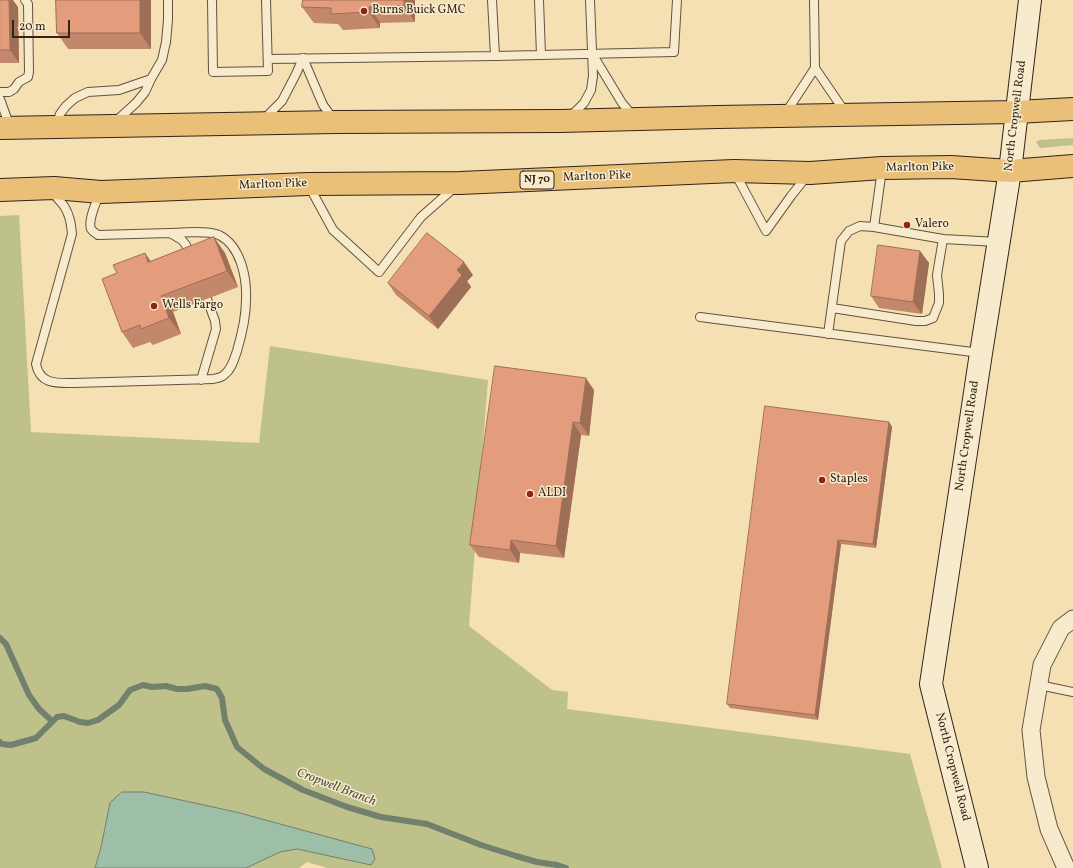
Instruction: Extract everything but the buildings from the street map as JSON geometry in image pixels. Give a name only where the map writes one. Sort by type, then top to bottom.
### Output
[{"type":"highway","points":[[5,128],[336,122],[560,121],[1016,112],[1073,109]]},
{"type":"highway","name":"Marlton Pike","points":[[0,190],[54,188],[101,192],[308,184],[460,183],[734,171],[810,173],[882,168],[951,167],[1010,171],[1073,166]]},
{"type":"street","name":"North Cropwell Road","points":[[977,868],[931,684],[1010,171],[1030,0]]},
{"type":"street","points":[[1066,868],[1049,829],[1036,777],[1031,730],[1042,665],[1061,628],[1073,620]]},
{"type":"lane","points":[[0,92],[9,92],[14,89],[19,82],[28,77],[28,4],[25,0]]},
{"type":"lane","points":[[111,125],[136,103],[145,92],[162,60],[166,42],[168,0]]},
{"type":"lane","points":[[212,0],[213,72],[268,71],[266,0]]},
{"type":"lane","points":[[492,0],[495,56]]},
{"type":"lane","points":[[539,0],[541,55]]},
{"type":"lane","points":[[560,121],[575,112],[584,103],[591,90],[593,76],[590,0]]},
{"type":"lane","points":[[268,59],[674,52],[677,0]]},
{"type":"lane","points":[[784,116],[814,68],[814,0]]},
{"type":"lane","points":[[592,54],[622,103],[636,119]]},
{"type":"lane","points":[[302,58],[323,105],[336,122]]},
{"type":"lane","points":[[260,123],[282,101],[296,74],[302,58]]},
{"type":"lane","points":[[814,68],[846,115]]},
{"type":"lane","points":[[56,126],[60,114],[75,98],[88,92],[119,90],[151,79]]},
{"type":"lane","points":[[0,99],[5,128]]},
{"type":"lane","points":[[874,226],[882,168]]},
{"type":"lane","points":[[734,171],[766,231],[791,196],[810,173]]},
{"type":"lane","points":[[308,184],[333,230],[379,272],[421,217],[460,183]]},
{"type":"lane","points":[[54,188],[55,196],[64,206],[69,215],[72,234],[36,364],[37,371],[42,377],[49,381],[59,383],[201,380],[219,378],[224,375],[232,365],[238,345],[244,323],[246,300],[245,280],[241,264],[233,247],[219,235],[210,233],[98,235],[91,229],[91,225],[95,204],[101,192]]},
{"type":"lane","points":[[828,334],[841,241],[849,231],[860,226],[874,226],[943,239],[998,242]]},
{"type":"lane","points":[[170,233],[182,240],[186,245],[193,265]]},
{"type":"lane","points":[[832,308],[925,322],[932,318],[939,303],[937,275],[943,239]]},
{"type":"lane","points":[[201,380],[216,329],[215,321],[207,299]]},
{"type":"lane","points":[[700,317],[981,353]]},
{"type":"lane","points":[[1039,685],[1073,692]]},
{"type":"green space","points":[[1073,138],[1073,145],[1040,148],[1036,142],[1039,140]]},
{"type":"green space","points":[[19,215],[31,432],[259,443],[270,346],[488,380],[469,626],[552,690],[568,692],[567,709],[910,754],[942,868],[327,868],[307,862],[299,868],[0,868],[0,216]]},
{"type":"shaded area","points":[[122,792],[144,792],[236,812],[372,849],[375,859],[371,865],[297,849],[280,852],[246,868],[95,868],[110,803]]},
{"type":"waterway","points":[[0,638],[6,644],[29,695],[39,709],[52,721]]},
{"type":"waterway","name":"Cropwell Branch","points":[[0,742],[2,744],[11,745],[36,738],[57,717],[64,716],[80,722],[88,723],[98,720],[119,705],[130,690],[143,685],[152,687],[166,686],[177,689],[205,686],[217,689],[222,698],[225,720],[237,747],[264,769],[303,790],[347,807],[381,817],[427,824],[481,845],[537,862],[566,868]]},
{"type":"place","name":"Burns Buick GMC","points":[[364,11]]},
{"type":"place","name":"Valero","points":[[907,225]]},
{"type":"place","name":"Wells Fargo","points":[[154,306]]},
{"type":"place","name":"Staples","points":[[822,480]]},
{"type":"place","name":"ALDI","points":[[530,494]]}]
